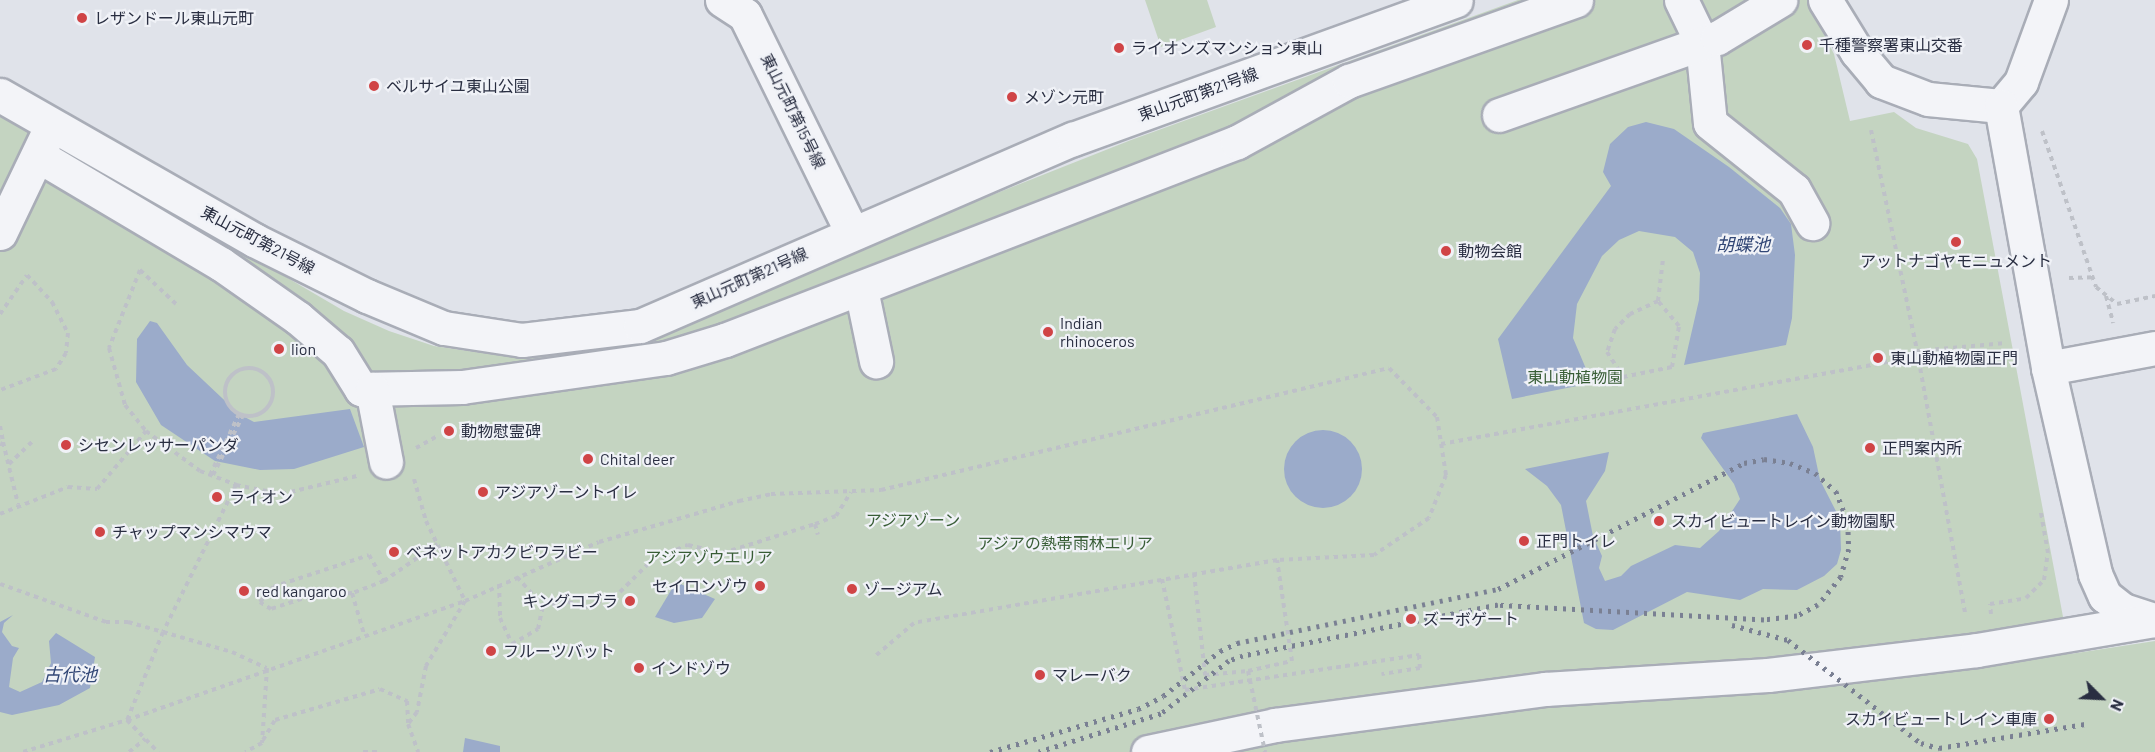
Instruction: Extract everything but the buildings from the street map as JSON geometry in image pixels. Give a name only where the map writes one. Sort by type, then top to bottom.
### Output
[{"type":"street","name":"東山元町第21号線","points":[[0,94],[245,234],[367,296],[444,328],[522,339],[640,326],[852,232],[1073,140],[1456,0]]},
{"type":"street","points":[[39,156],[220,264],[298,318],[338,352],[361,389],[462,387],[666,358],[725,340],[1237,142],[1349,81],[1576,0]]},
{"type":"street","points":[[1681,0],[1702,43],[1710,123],[1794,190],[1812,224]]},
{"type":"street","points":[[1498,115],[1702,43],[1780,0]]},
{"type":"street","points":[[1825,0],[1857,52],[1881,81],[1928,99],[2001,106]]},
{"type":"street","points":[[2051,0],[2021,82],[2001,106],[2048,368],[2095,574],[2105,596],[2123,610],[2154,620]]},
{"type":"street","name":"東山元町第15号線","points":[[743,5],[852,232]]},
{"type":"street","points":[[0,233],[39,156],[50,123]]},
{"type":"street","points":[[861,289],[876,362]]},
{"type":"street","points":[[2048,368],[2155,348]]},
{"type":"street","points":[[372,389],[396,458]]},
{"type":"street","points":[[1148,752],[1275,725],[1545,689],[1768,675],[1977,650],[2154,620]]},
{"type":"path","points":[[2039,124],[2096,287],[2118,304],[2155,296]]},
{"type":"path","points":[[1871,130],[1917,351],[1965,613]]},
{"type":"path","points":[[1658,301],[1630,314],[1615,329],[1607,352],[1623,376],[1672,367],[1679,326],[1658,301],[1663,260]]},
{"type":"path","points":[[176,304],[140,270],[109,348],[125,405],[146,431],[212,475],[236,485],[282,494],[338,484],[436,437]]},
{"type":"path","points":[[0,314],[27,275],[52,302],[68,333],[66,353],[56,369],[0,390]]},
{"type":"path","points":[[2069,278],[2094,277]]},
{"type":"path","points":[[2106,295],[2115,335]]},
{"type":"path","points":[[1441,444],[1883,363],[1917,351],[1945,351],[2006,343]]},
{"type":"path","points":[[23,752],[127,720],[267,668],[465,601],[499,584],[599,542],[771,494],[881,490],[949,476],[1389,368],[1437,417],[1446,475],[1429,518],[1374,555],[1277,560],[914,623],[873,657]]},
{"type":"path","points":[[256,370],[269,380],[272,395],[259,414],[241,415],[227,403],[225,387],[234,374],[256,370]]},
{"type":"path","points":[[212,475],[241,415]]},
{"type":"path","points":[[0,426],[18,504]]},
{"type":"path","points":[[0,514],[18,504],[68,486],[97,489],[146,431]]},
{"type":"path","points":[[8,464],[34,440]]},
{"type":"path","points":[[0,448],[3,442]]},
{"type":"path","points":[[396,458],[465,601]]},
{"type":"path","points":[[127,720],[163,632],[236,485]]},
{"type":"path","points":[[543,606],[568,602],[588,607],[620,592],[652,560],[688,545],[723,553],[815,524],[836,516],[852,491]]},
{"type":"path","points":[[1992,620],[1990,604],[2026,598],[2044,580],[2048,553],[2041,513]]},
{"type":"path","points":[[815,524],[818,535]]},
{"type":"path","points":[[384,581],[369,555],[273,587],[260,602],[271,609],[310,596],[352,593],[384,581],[437,544]]},
{"type":"path","points":[[1194,573],[1205,675],[1248,671],[1292,661],[1277,560]]},
{"type":"path","points":[[517,577],[543,606]]},
{"type":"path","points":[[1162,579],[1185,690],[1419,655],[1420,668],[1375,675]]},
{"type":"path","points":[[0,584],[106,622],[128,622],[232,652],[267,668]]},
{"type":"path","points":[[499,584],[500,618],[512,644],[538,629],[543,606]]},
{"type":"path","points":[[352,593],[364,634]]},
{"type":"path","points":[[408,724],[417,712],[426,666],[465,601]]},
{"type":"path","points":[[262,743],[267,668]]},
{"type":"path","points":[[1248,671],[1265,752]]},
{"type":"path","points":[[245,752],[256,750],[275,720],[380,689],[407,701],[408,724],[418,752]]},
{"type":"path","points":[[1252,694],[1264,693]]},
{"type":"path","points":[[127,720],[158,752]]},
{"type":"path","points":[[129,752],[146,739]]},
{"type":"path","points":[[363,752],[378,752]]},
{"type":"green space","points":[[1145,0],[1207,0],[1216,27],[1161,47]]},
{"type":"green space","name":"東山動植物園","points":[[1518,0],[1807,0],[1834,54],[1850,121],[1894,112],[1916,128],[1968,144],[1977,159],[2070,654],[2155,641],[2155,752],[0,752],[0,109],[344,311],[389,331],[434,346],[503,356],[560,356],[684,317],[1131,140]]},
{"type":"water","name":"胡蝶池","points":[[1646,122],[1674,129],[1729,167],[1780,208],[1791,224],[1795,255],[1792,318],[1786,345],[1684,365],[1699,300],[1700,273],[1693,252],[1675,237],[1639,231],[1619,240],[1602,256],[1577,304],[1573,338],[1592,383],[1512,399],[1498,339],[1611,186],[1603,172],[1610,144],[1628,127]]},
{"type":"water","points":[[150,321],[157,323],[187,365],[239,414],[254,422],[350,409],[364,447],[294,469],[260,470],[215,461],[161,425],[136,382],[137,339]]},
{"type":"water","points":[[1797,414],[1813,447],[1820,480],[1840,519],[1841,550],[1837,564],[1824,576],[1797,590],[1763,589],[1740,600],[1687,592],[1613,630],[1596,629],[1584,623],[1561,505],[1547,486],[1525,469],[1609,452],[1605,471],[1586,501],[1593,536],[1602,556],[1599,568],[1605,581],[1621,576],[1631,566],[1675,545],[1700,548],[1719,531],[1740,499],[1734,484],[1701,438],[1703,433]]},
{"type":"water","points":[[1323,430],[1338,433],[1351,441],[1359,454],[1362,469],[1359,484],[1351,497],[1338,505],[1323,508],[1308,505],[1295,497],[1287,484],[1284,469],[1287,454],[1295,441],[1308,433]]},
{"type":"water","points":[[676,582],[715,599],[702,618],[674,623],[655,617]]},
{"type":"water","name":"古代池","points":[[13,615],[4,623],[2,632],[12,646],[19,648],[13,658],[9,687],[20,692],[42,682],[51,663],[49,641],[56,633],[95,657],[90,688],[59,705],[12,715],[0,712],[0,622]]},
{"type":"water","points":[[465,738],[500,746],[500,752],[463,752]]},
{"type":"railway","points":[[990,752],[1138,709],[1163,696],[1220,651],[1237,643],[1498,589],[1744,463],[1764,459],[1790,463],[1815,473],[1836,491],[1848,523],[1849,549],[1841,577],[1818,605],[1797,616],[1764,620],[1498,605],[1243,656],[1229,661],[1161,714],[1039,752]]},
{"type":"railway","points":[[1732,625],[1788,640],[1921,743],[1939,748],[2085,724]]},
{"type":"place","name":"レザンドール東山元町","points":[[82,18]]},
{"type":"place","name":"千種警察署東山交番","points":[[1807,45]]},
{"type":"place","name":"ライオンズマンション東山","points":[[1119,48]]},
{"type":"place","name":"ベルサイユ東山公園","points":[[374,86]]},
{"type":"place","name":"メゾン元町","points":[[1012,97]]},
{"type":"place","name":"アットナゴヤモニュメント","points":[[1956,242]]},
{"type":"place","name":"動物会館","points":[[1446,251]]},
{"type":"place","name":"Indian rhinoceros","points":[[1048,332]]},
{"type":"place","name":"lion","points":[[279,349]]},
{"type":"place","name":"東山動植物園正門","points":[[1878,358]]},
{"type":"place","name":"動物慰霊碑","points":[[449,431]]},
{"type":"place","name":"シセンレッサーパンダ","points":[[66,445]]},
{"type":"place","name":"正門案内所","points":[[1870,448]]},
{"type":"place","name":"Chital deer","points":[[588,459]]},
{"type":"place","name":"アジアゾーントイレ","points":[[483,492]]},
{"type":"place","name":"ライオン","points":[[217,497]]},
{"type":"place","name":"スカイビュートレイン動物園駅","points":[[1659,521]]},
{"type":"place","name":"チャップマンシマウマ","points":[[100,532]]},
{"type":"place","name":"正門トイレ","points":[[1524,541]]},
{"type":"place","name":"ベネットアカクビワラビー","points":[[394,552]]},
{"type":"place","name":"セイロンゾウ","points":[[760,586]]},
{"type":"place","name":"ゾージアム","points":[[852,589]]},
{"type":"place","name":"red kangaroo","points":[[244,591]]},
{"type":"place","name":"キングコブラ","points":[[630,601]]},
{"type":"place","name":"ズーボゲート","points":[[1411,619]]},
{"type":"place","name":"フルーツバット","points":[[491,651]]},
{"type":"place","name":"インドゾウ","points":[[639,668]]},
{"type":"place","name":"マレーバク","points":[[1040,675]]},
{"type":"place","name":"スカイビュートレイン車庫","points":[[2049,719]]},
{"type":"park label","name":"アジアゾーン","points":[[913,520]]},
{"type":"park label","name":"アジアの熱帯雨林エリア","points":[[1065,543]]},
{"type":"park label","name":"アジアゾウエリア","points":[[709,557]]}]
